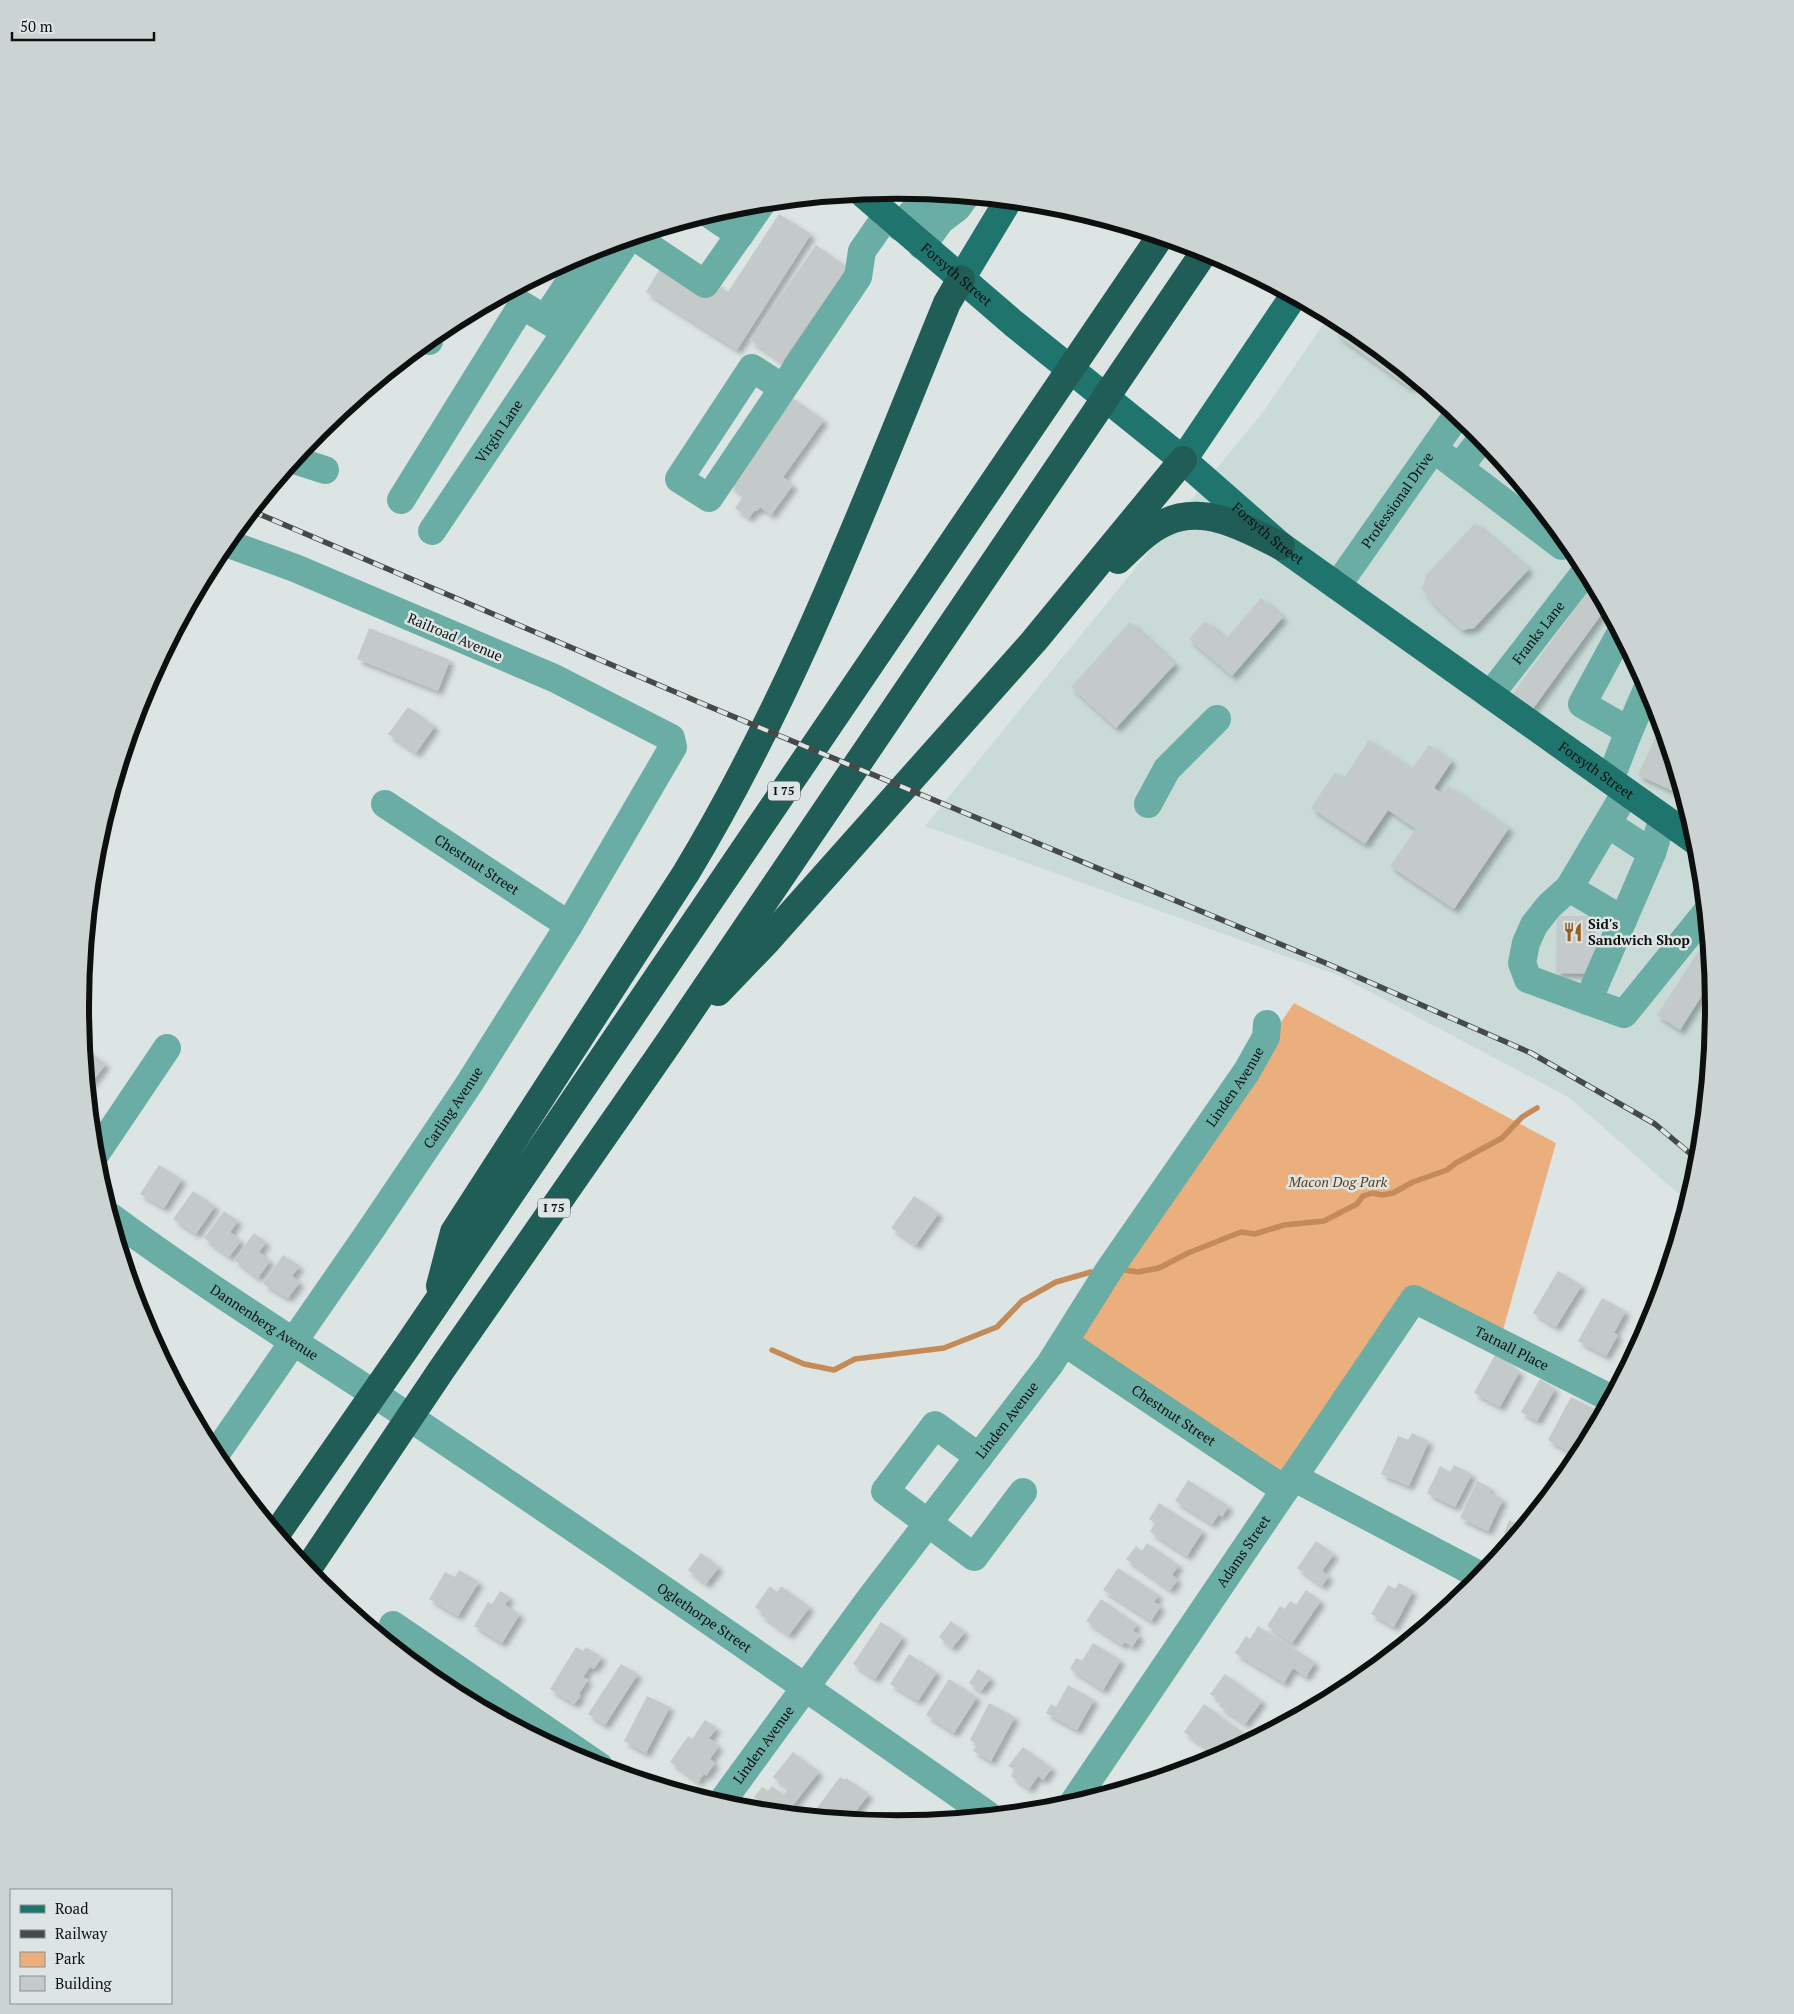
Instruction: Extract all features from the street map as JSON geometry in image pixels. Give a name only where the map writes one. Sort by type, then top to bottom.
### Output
[{"type":"highway","name":"I 75","points":[[280,1529],[436,1304],[1157,242]]},
{"type":"highway","name":"I 75","points":[[311,1564],[442,1369],[665,1048],[1200,258]]},
{"type":"highway","points":[[436,1304],[454,1232],[686,874],[715,825],[759,742],[819,611],[947,303],[961,279]]},
{"type":"highway","points":[[665,1048],[767,941],[1034,641],[1183,460]]},
{"type":"highway","points":[[1034,641],[1138,541],[1151,530],[1166,522],[1181,517],[1210,517],[1243,528],[1281,546]]},
{"type":"main road","name":"Forsyth Street","points":[[869,200],[1013,323],[1183,460],[1281,546],[1686,834]]},
{"type":"main road","points":[[961,279],[1005,206]]},
{"type":"main road","points":[[1183,460],[1290,301]]},
{"type":"street","points":[[783,388],[858,277],[862,251],[894,221],[930,200]]},
{"type":"street","points":[[922,246],[940,221],[957,208],[962,201]]},
{"type":"street","points":[[641,241],[705,284],[756,211]]},
{"type":"street","points":[[717,219],[740,235]]},
{"type":"street","points":[[556,326],[621,248]]},
{"type":"street","points":[[556,326],[586,261]]},
{"type":"street","points":[[401,500],[522,305],[556,326]]},
{"type":"street","name":"Virgin Lane","points":[[432,531],[556,326]]},
{"type":"street","name":"Professional Drive","points":[[1337,586],[1453,420]]},
{"type":"street","points":[[1460,468],[1477,444]]},
{"type":"street","points":[[1434,449],[1558,543]]},
{"type":"street","points":[[300,462],[325,470]]},
{"type":"street","name":"Railroad Avenue","points":[[234,545],[295,568],[554,678],[671,738],[673,747]]},
{"type":"street","name":"Franks Lane","points":[[1490,695],[1581,577]]},
{"type":"street","points":[[1617,640],[1582,704],[1630,731]]},
{"type":"street","points":[[1644,697],[1630,731],[1608,824],[1569,888],[1549,906],[1534,925],[1526,943],[1522,963],[1528,979],[1624,1014],[1700,920]]},
{"type":"street","points":[[1148,804],[1167,770],[1217,719]]},
{"type":"street","name":"Carling Avenue","points":[[220,1447],[294,1342],[469,1084],[569,926],[673,747]]},
{"type":"street","name":"Chestnut Street","points":[[385,804],[569,926]]},
{"type":"street","points":[[1588,1001],[1652,853],[1664,818]]},
{"type":"street","points":[[1608,824],[1652,853]]},
{"type":"street","points":[[1569,888],[1623,920]]},
{"type":"street","name":"Linden Avenue","points":[[726,1797],[869,1600],[1050,1364],[1110,1270],[1247,1071],[1266,1037],[1267,1024]]},
{"type":"street","points":[[101,1146],[167,1048]]},
{"type":"street","name":"Dannenberg Avenue","points":[[118,1222],[294,1342],[419,1424]]},
{"type":"street","name":"Tatnall Place","points":[[1414,1299],[1605,1396]]},
{"type":"street","name":"Adams Street","points":[[1079,1794],[1414,1299]]},
{"type":"street","name":"Chestnut Street","points":[[1064,1342],[1289,1484],[1475,1573]]},
{"type":"street","name":"Oglethorpe Street","points":[[419,1424],[806,1687],[981,1810]]},
{"type":"street","points":[[979,1457],[935,1424],[885,1491],[974,1557],[1023,1492]]},
{"type":"street","points":[[393,1625],[568,1745]]},
{"type":"shaded area","points":[[1325,322],[1389,366],[1430,399],[1469,435],[1505,474],[1538,515],[1569,558],[1597,603],[1622,650],[1644,698],[1662,747],[1678,798],[1690,849],[1698,902],[1704,954],[1704,1060],[1690,1165],[1682,1197],[1570,1098],[1340,976],[925,826],[1263,412]]},
{"type":"green space","name":"Macon Dog Park","points":[[1294,1003],[1556,1143],[1499,1344],[1412,1298],[1286,1490],[1066,1342]]},
{"type":"building","points":[[779,214],[811,234],[737,350],[646,292],[660,268],[710,280],[728,292]]},
{"type":"building","points":[[816,245],[847,267],[782,362],[750,340]]},
{"type":"building","points":[[569,269],[564,282],[554,275]]},
{"type":"building","points":[[1340,331],[1346,335],[1412,385],[1410,388],[1337,335]]},
{"type":"building","points":[[791,397],[824,420],[783,477],[793,485],[771,515],[760,507],[749,518],[735,508],[744,495],[729,485]]},
{"type":"building","points":[[1475,523],[1529,569],[1474,628],[1462,630],[1431,601],[1422,588],[1427,574]]},
{"type":"building","points":[[1589,590],[1602,613],[1532,710],[1512,695]]},
{"type":"building","points":[[1261,598],[1283,617],[1232,676],[1189,639],[1205,621],[1226,639]]},
{"type":"building","points":[[1130,622],[1175,664],[1116,728],[1071,687]]},
{"type":"building","points":[[369,628],[450,660],[438,691],[357,659]]},
{"type":"building","points":[[408,707],[435,726],[416,753],[388,734]]},
{"type":"building","points":[[1657,734],[1676,792],[1638,775]]},
{"type":"building","points":[[1369,740],[1412,769],[1429,745],[1452,761],[1434,788],[1443,794],[1448,786],[1509,828],[1454,909],[1390,866],[1416,829],[1388,810],[1365,844],[1311,808],[1335,772],[1344,778]]},
{"type":"building","name":"Sid's Sandwich Shop","points":[[1557,916],[1589,916],[1589,948],[1598,948],[1598,974],[1556,973]]},
{"type":"building","points":[[1703,944],[1705,991],[1680,1030],[1657,1015]]},
{"type":"building","points":[[90,1052],[106,1064],[92,1081]]},
{"type":"building","points":[[159,1165],[182,1179],[164,1208],[140,1194]]},
{"type":"building","points":[[193,1191],[215,1206],[196,1234],[173,1219]]},
{"type":"building","points":[[914,1196],[939,1213],[916,1245],[891,1228]]},
{"type":"building","points":[[224,1211],[238,1221],[230,1232],[241,1241],[229,1257],[204,1238]]},
{"type":"building","points":[[254,1233],[266,1242],[259,1252],[270,1261],[258,1278],[234,1260]]},
{"type":"building","points":[[283,1255],[300,1266],[292,1276],[300,1282],[288,1298],[263,1284]]},
{"type":"building","points":[[1558,1271],[1582,1285],[1556,1327],[1533,1313]]},
{"type":"building","points":[[1602,1298],[1626,1311],[1614,1333],[1618,1335],[1606,1356],[1578,1341]]},
{"type":"building","points":[[1495,1355],[1520,1371],[1500,1407],[1474,1393]]},
{"type":"building","points":[[1540,1379],[1555,1389],[1537,1421],[1521,1412]]},
{"type":"building","points":[[1571,1397],[1595,1409],[1571,1453],[1548,1440]]},
{"type":"building","points":[[1412,1433],[1429,1441],[1409,1486],[1381,1474],[1398,1436],[1408,1440]]},
{"type":"building","points":[[1454,1465],[1472,1474],[1455,1507],[1427,1493],[1440,1466],[1450,1472]]},
{"type":"building","points":[[1188,1480],[1229,1506],[1222,1517],[1219,1514],[1212,1524],[1175,1501]]},
{"type":"building","points":[[1477,1481],[1491,1488],[1489,1492],[1503,1499],[1488,1531],[1460,1518]]},
{"type":"building","points":[[1159,1503],[1203,1531],[1187,1556],[1150,1532],[1155,1523],[1149,1519]]},
{"type":"building","points":[[1509,1520],[1517,1525],[1509,1536],[1504,1533]]},
{"type":"building","points":[[1316,1541],[1334,1554],[1322,1571],[1329,1576],[1322,1586],[1297,1568]]},
{"type":"building","points":[[1147,1543],[1179,1565],[1172,1575],[1178,1580],[1170,1590],[1126,1559],[1136,1546],[1142,1551]]},
{"type":"building","points":[[701,1553],[719,1567],[706,1584],[688,1570]]},
{"type":"building","points":[[1118,1568],[1159,1595],[1154,1602],[1161,1606],[1151,1621],[1103,1590]]},
{"type":"building","points":[[459,1570],[479,1582],[458,1616],[429,1599],[445,1572],[455,1577]]},
{"type":"building","points":[[1399,1583],[1413,1591],[1394,1627],[1371,1614],[1388,1585],[1395,1589]]},
{"type":"building","points":[[770,1586],[777,1592],[781,1586],[810,1607],[789,1635],[760,1614],[762,1612],[755,1607]]},
{"type":"building","points":[[1306,1590],[1321,1601],[1292,1643],[1267,1626],[1280,1606],[1285,1609],[1290,1601],[1296,1605]]},
{"type":"building","points":[[500,1591],[510,1597],[505,1605],[520,1614],[502,1643],[474,1626],[488,1602],[492,1604]]},
{"type":"building","points":[[1101,1599],[1137,1624],[1133,1631],[1140,1635],[1132,1647],[1125,1642],[1122,1645],[1086,1621]]},
{"type":"building","points":[[951,1621],[965,1632],[952,1648],[939,1637]]},
{"type":"building","points":[[881,1622],[903,1637],[875,1679],[853,1664]]},
{"type":"building","points":[[1258,1626],[1315,1662],[1306,1677],[1293,1668],[1284,1683],[1235,1653],[1246,1636],[1250,1639]]},
{"type":"building","points":[[1093,1643],[1121,1660],[1103,1690],[1070,1669],[1076,1658],[1082,1661]]},
{"type":"building","points":[[576,1647],[583,1651],[586,1647],[602,1657],[594,1669],[590,1667],[583,1677],[588,1680],[579,1694],[581,1696],[574,1704],[550,1689]]},
{"type":"building","points":[[909,1654],[937,1672],[918,1701],[890,1684]]},
{"type":"building","points":[[621,1664],[638,1674],[605,1725],[588,1714]]},
{"type":"building","points":[[978,1669],[991,1678],[981,1691],[969,1683]]},
{"type":"building","points":[[1225,1674],[1262,1701],[1245,1724],[1219,1706],[1222,1702],[1210,1694]]},
{"type":"building","points":[[949,1679],[977,1697],[954,1733],[926,1715]]},
{"type":"building","points":[[1068,1685],[1094,1700],[1077,1730],[1046,1713],[1051,1704],[1056,1707]]},
{"type":"building","points":[[647,1696],[670,1707],[646,1753],[624,1741]]},
{"type":"building","points":[[989,1703],[1015,1717],[991,1761],[973,1751],[977,1744],[970,1740]]},
{"type":"building","points":[[1204,1704],[1247,1735],[1211,1752],[1184,1732]]},
{"type":"building","points":[[705,1720],[717,1728],[709,1738],[719,1746],[710,1759],[715,1763],[706,1776],[704,1774],[698,1782],[670,1762],[688,1736],[692,1739]]},
{"type":"building","points":[[1023,1747],[1052,1768],[1043,1780],[1038,1776],[1029,1789],[1011,1776],[1015,1770],[1008,1766]]},
{"type":"building","points":[[793,1752],[819,1772],[791,1808],[759,1803],[754,1797],[762,1787],[768,1791],[772,1786],[784,1795],[788,1788],[773,1777]]},
{"type":"building","points":[[840,1777],[845,1780],[846,1778],[869,1794],[854,1814],[839,1813],[834,1809],[831,1812],[815,1811]]},
{"type":"waterway","points":[[1125,1270],[1138,1272],[1159,1268],[1188,1253],[1241,1232],[1255,1234],[1284,1225],[1324,1221],[1357,1204],[1363,1196],[1372,1193],[1382,1195],[1393,1193],[1413,1182],[1447,1170],[1456,1163],[1502,1138],[1522,1117],[1537,1108]]},
{"type":"waterway","points":[[772,1350],[804,1364],[834,1370],[855,1359],[944,1348],[997,1327],[1022,1301],[1056,1282],[1091,1272]]},
{"type":"railway","points":[[257,513],[708,706],[1328,964],[1531,1053],[1655,1124],[1692,1155]]},
{"type":"place","name":"Sid's Sandwich Shop","points":[[1573,932]]}]
